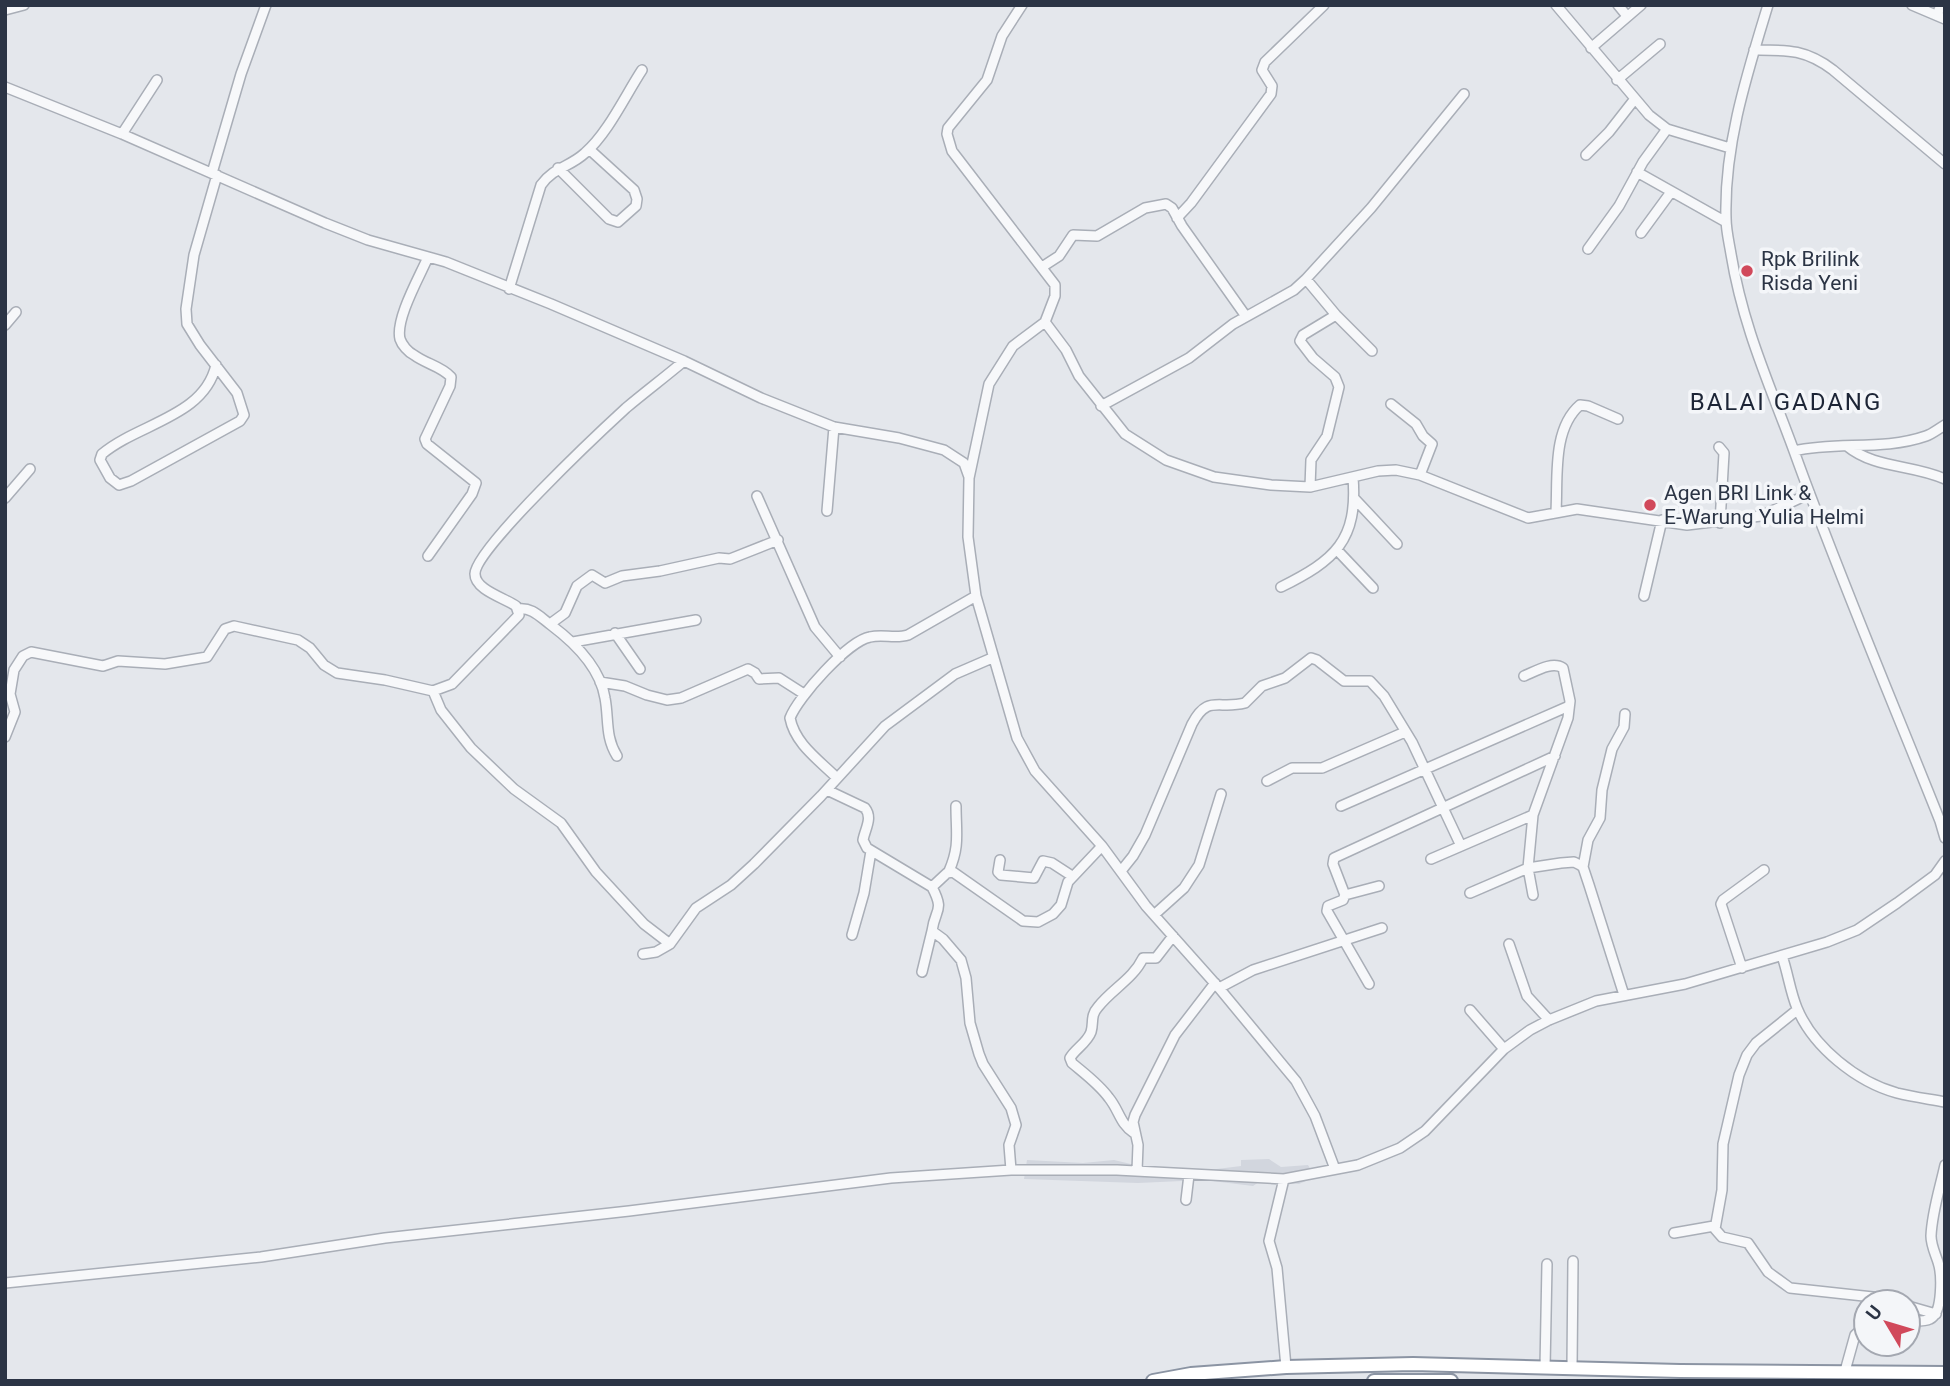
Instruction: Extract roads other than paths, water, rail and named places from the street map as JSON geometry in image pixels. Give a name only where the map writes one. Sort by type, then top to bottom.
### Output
[{"type":"highway","points":[[1418,1380],[1419,1363]]},
{"type":"highway","points":[[1153,1381],[1191,1374],[1286,1367],[1419,1363],[1680,1371],[1940,1373]]},
{"type":"highway","points":[[1374,1381],[1451,1381]]},
{"type":"street","points":[[5,10],[24,5]]},
{"type":"street","points":[[216,365],[213,379],[198,399],[102,454],[100,460],[110,478],[122,485],[240,421],[244,415],[237,393],[187,324],[186,309],[194,254],[214,174],[241,74],[266,5]]},
{"type":"street","points":[[1022,5],[1002,36],[987,80],[951,122],[947,134],[952,151],[1055,285],[1055,296],[1045,322],[1013,346],[989,384],[969,478],[968,537],[976,596],[992,658],[1023,752],[1048,788],[1102,846],[1154,915],[1217,985],[1296,1081],[1315,1116],[1335,1169]]},
{"type":"street","points":[[1177,218],[1191,204],[1271,94],[1272,86],[1262,70],[1265,62],[1324,5]]},
{"type":"street","points":[[1556,5],[1634,100],[1667,128],[1730,148]]},
{"type":"street","points":[[1618,5],[1628,16]]},
{"type":"street","points":[[1591,48],[1642,5]]},
{"type":"street","points":[[1768,5],[1754,50],[1727,169],[1726,222],[1736,286],[1752,344],[1945,838]]},
{"type":"street","points":[[1912,5],[1941,13]]},
{"type":"street","points":[[1617,80],[1660,44]]},
{"type":"street","points":[[1754,50],[1804,52],[1814,57],[1945,164]]},
{"type":"street","points":[[509,289],[541,185],[552,172],[578,159],[589,149],[642,71]]},
{"type":"street","points":[[122,134],[156,80]]},
{"type":"street","points":[[5,87],[122,134],[358,236],[428,257],[509,289],[684,361],[761,398],[834,427],[899,438],[944,450],[964,463],[969,478]]},
{"type":"street","points":[[1101,406],[1189,358],[1245,315],[1293,290],[1306,279],[1371,208],[1464,94]]},
{"type":"street","points":[[1586,155],[1634,100]]},
{"type":"street","points":[[1588,249],[1619,206],[1637,172],[1667,128]]},
{"type":"street","points":[[558,169],[609,219],[618,222],[636,206],[636,194],[589,149]]},
{"type":"street","points":[[1637,172],[1726,222]]},
{"type":"street","points":[[1641,233],[1671,192]]},
{"type":"street","points":[[1042,267],[1059,256],[1073,235],[1097,236],[1145,208],[1162,203],[1172,208],[1245,315]]},
{"type":"street","points":[[428,257],[401,321],[400,338],[414,356],[441,368],[451,377],[450,386],[425,439],[476,483],[472,494],[428,556]]},
{"type":"street","points":[[1306,279],[1336,315],[1372,351]]},
{"type":"street","points":[[5,325],[16,312]]},
{"type":"street","points":[[1310,487],[1311,460],[1327,436],[1339,387],[1335,377],[1313,358],[1300,341],[1303,335],[1336,315]]},
{"type":"street","points":[[1045,322],[1066,349],[1079,376],[1125,434],[1166,460],[1214,477],[1310,487],[1388,470],[1420,475],[1528,519],[1556,511],[1577,509],[1662,520],[1687,526],[1761,516],[1809,494]]},
{"type":"street","points":[[5,737],[15,712],[10,694],[14,670],[23,656],[31,652],[103,667],[118,661],[165,664],[207,657],[225,629],[234,626],[298,640],[310,648],[324,665],[337,673],[433,691],[452,684],[519,615],[518,608],[513,603],[481,587],[476,579],[476,567],[493,542],[513,519],[627,408],[684,361]]},
{"type":"street","points":[[1391,404],[1416,424],[1432,444],[1420,475]]},
{"type":"street","points":[[1556,511],[1560,445],[1564,429],[1576,409],[1580,405],[1588,406],[1618,419]]},
{"type":"street","points":[[1794,451],[1822,446],[1913,439],[1928,436],[1945,425]]},
{"type":"street","points":[[827,512],[834,427]]},
{"type":"street","points":[[1847,446],[1859,456],[1876,463],[1922,469],[1945,478]]},
{"type":"street","points":[[1719,447],[1724,453],[1720,523]]},
{"type":"street","points":[[5,498],[30,469]]},
{"type":"street","points":[[1281,587],[1318,568],[1337,551],[1350,524],[1354,498],[1353,477]]},
{"type":"street","points":[[757,496],[815,627],[840,657]]},
{"type":"street","points":[[1354,498],[1397,544]]},
{"type":"street","points":[[1644,596],[1662,520]]},
{"type":"street","points":[[550,624],[565,613],[577,586],[592,575],[605,583],[622,576],[719,558],[730,559],[778,540]]},
{"type":"street","points":[[1337,551],[1373,588]]},
{"type":"street","points":[[837,778],[798,740],[792,730],[790,718],[804,694],[850,646],[870,637],[900,638],[908,635],[976,596]]},
{"type":"street","points":[[518,608],[537,613],[573,642],[588,660],[606,698],[606,727],[617,757]]},
{"type":"street","points":[[573,642],[696,620]]},
{"type":"street","points":[[615,633],[640,669]]},
{"type":"street","points":[[643,954],[656,952],[670,944],[696,908],[731,885],[827,790],[885,726],[955,674],[992,658]]},
{"type":"street","points":[[1121,871],[1140,845],[1199,712],[1206,706],[1245,703],[1262,686],[1286,678],[1311,658],[1343,681],[1366,680],[1384,695],[1412,742],[1461,846]]},
{"type":"street","points":[[1524,676],[1554,664],[1561,666],[1570,701],[1569,718],[1533,815],[1528,868],[1533,895]]},
{"type":"street","points":[[600,682],[625,686],[667,700],[681,698],[748,669],[760,679],[783,680],[804,694]]},
{"type":"street","points":[[433,691],[441,709],[471,748],[514,789],[561,823],[596,872],[644,924],[670,944]]},
{"type":"street","points":[[1341,806],[1569,706]]},
{"type":"street","points":[[1624,995],[1583,867],[1588,840],[1600,818],[1602,790],[1612,749],[1624,727],[1625,714]]},
{"type":"street","points":[[1267,781],[1292,768],[1322,768],[1405,732]]},
{"type":"street","points":[[1369,985],[1331,921],[1326,907],[1343,900],[1345,895],[1333,864],[1336,856],[1555,755]]},
{"type":"street","points":[[827,790],[865,808],[868,812],[864,845],[932,887],[940,908],[922,972]]},
{"type":"street","points":[[1154,915],[1184,888],[1199,865],[1207,847],[1221,794]]},
{"type":"street","points":[[932,887],[949,871],[957,853],[956,807]]},
{"type":"street","points":[[1431,859],[1533,815]]},
{"type":"street","points":[[949,871],[1030,923],[1045,919],[1061,905],[1065,888],[1072,876],[1102,846]]},
{"type":"street","points":[[852,935],[864,893],[871,851]]},
{"type":"street","points":[[1000,860],[998,872],[1001,875],[1034,878],[1044,861],[1058,866],[1072,876]]},
{"type":"street","points":[[5,1283],[261,1256],[385,1238],[629,1211],[817,1186],[1011,1170],[1137,1171],[1284,1179],[1358,1165],[1400,1148],[1425,1131],[1504,1049],[1549,1020],[1597,1001],[1685,984],[1827,943],[1857,930],[1897,904],[1935,875],[1945,861]]},
{"type":"street","points":[[1470,893],[1528,868],[1574,862],[1583,867]]},
{"type":"street","points":[[1742,968],[1721,904],[1764,870]]},
{"type":"street","points":[[1345,895],[1379,886]]},
{"type":"street","points":[[1137,1171],[1138,1145],[1133,1122],[1135,1115],[1175,1035],[1217,985],[1382,929]]},
{"type":"street","points":[[932,931],[943,939],[961,960],[966,978],[970,1023],[979,1054],[1011,1108],[1016,1125],[1009,1145],[1011,1170]]},
{"type":"street","points":[[1134,1133],[1122,1122],[1107,1095],[1072,1063],[1070,1058],[1090,1033],[1090,1019],[1098,1006],[1133,974],[1143,958],[1155,958],[1173,936]]},
{"type":"street","points":[[1509,944],[1527,996],[1549,1020]]},
{"type":"street","points":[[1782,956],[1797,1010],[1817,1040],[1831,1054],[1857,1073],[1894,1092],[1945,1102]]},
{"type":"street","points":[[1470,1010],[1504,1049]]},
{"type":"street","points":[[1797,1010],[1756,1043],[1744,1061],[1723,1144],[1723,1190],[1714,1226],[1722,1237],[1748,1242],[1768,1272],[1790,1288],[1852,1295]]},
{"type":"street","points":[[1922,1321],[1936,1314],[1939,1306],[1940,1275],[1931,1235],[1945,1165]]},
{"type":"street","points":[[1186,1200],[1189,1175]]},
{"type":"street","points":[[1284,1179],[1269,1241],[1277,1268],[1286,1367]]},
{"type":"street","points":[[1674,1233],[1714,1226]]},
{"type":"street","points":[[1572,1367],[1573,1261]]},
{"type":"street","points":[[1545,1368],[1547,1264]]},
{"type":"street","points":[[1922,1310],[1936,1314]]},
{"type":"street","points":[[1845,1371],[1852,1346]]},
{"type":"place","name":"Rpk Brilink Risda Yeni","points":[[1747,271]]},
{"type":"place","name":"Agen BRI Link & E-Warung Yulia Helmi","points":[[1650,505]]},
{"type":"district","name":"BALAI GADANG","points":[[1786,402]]}]
